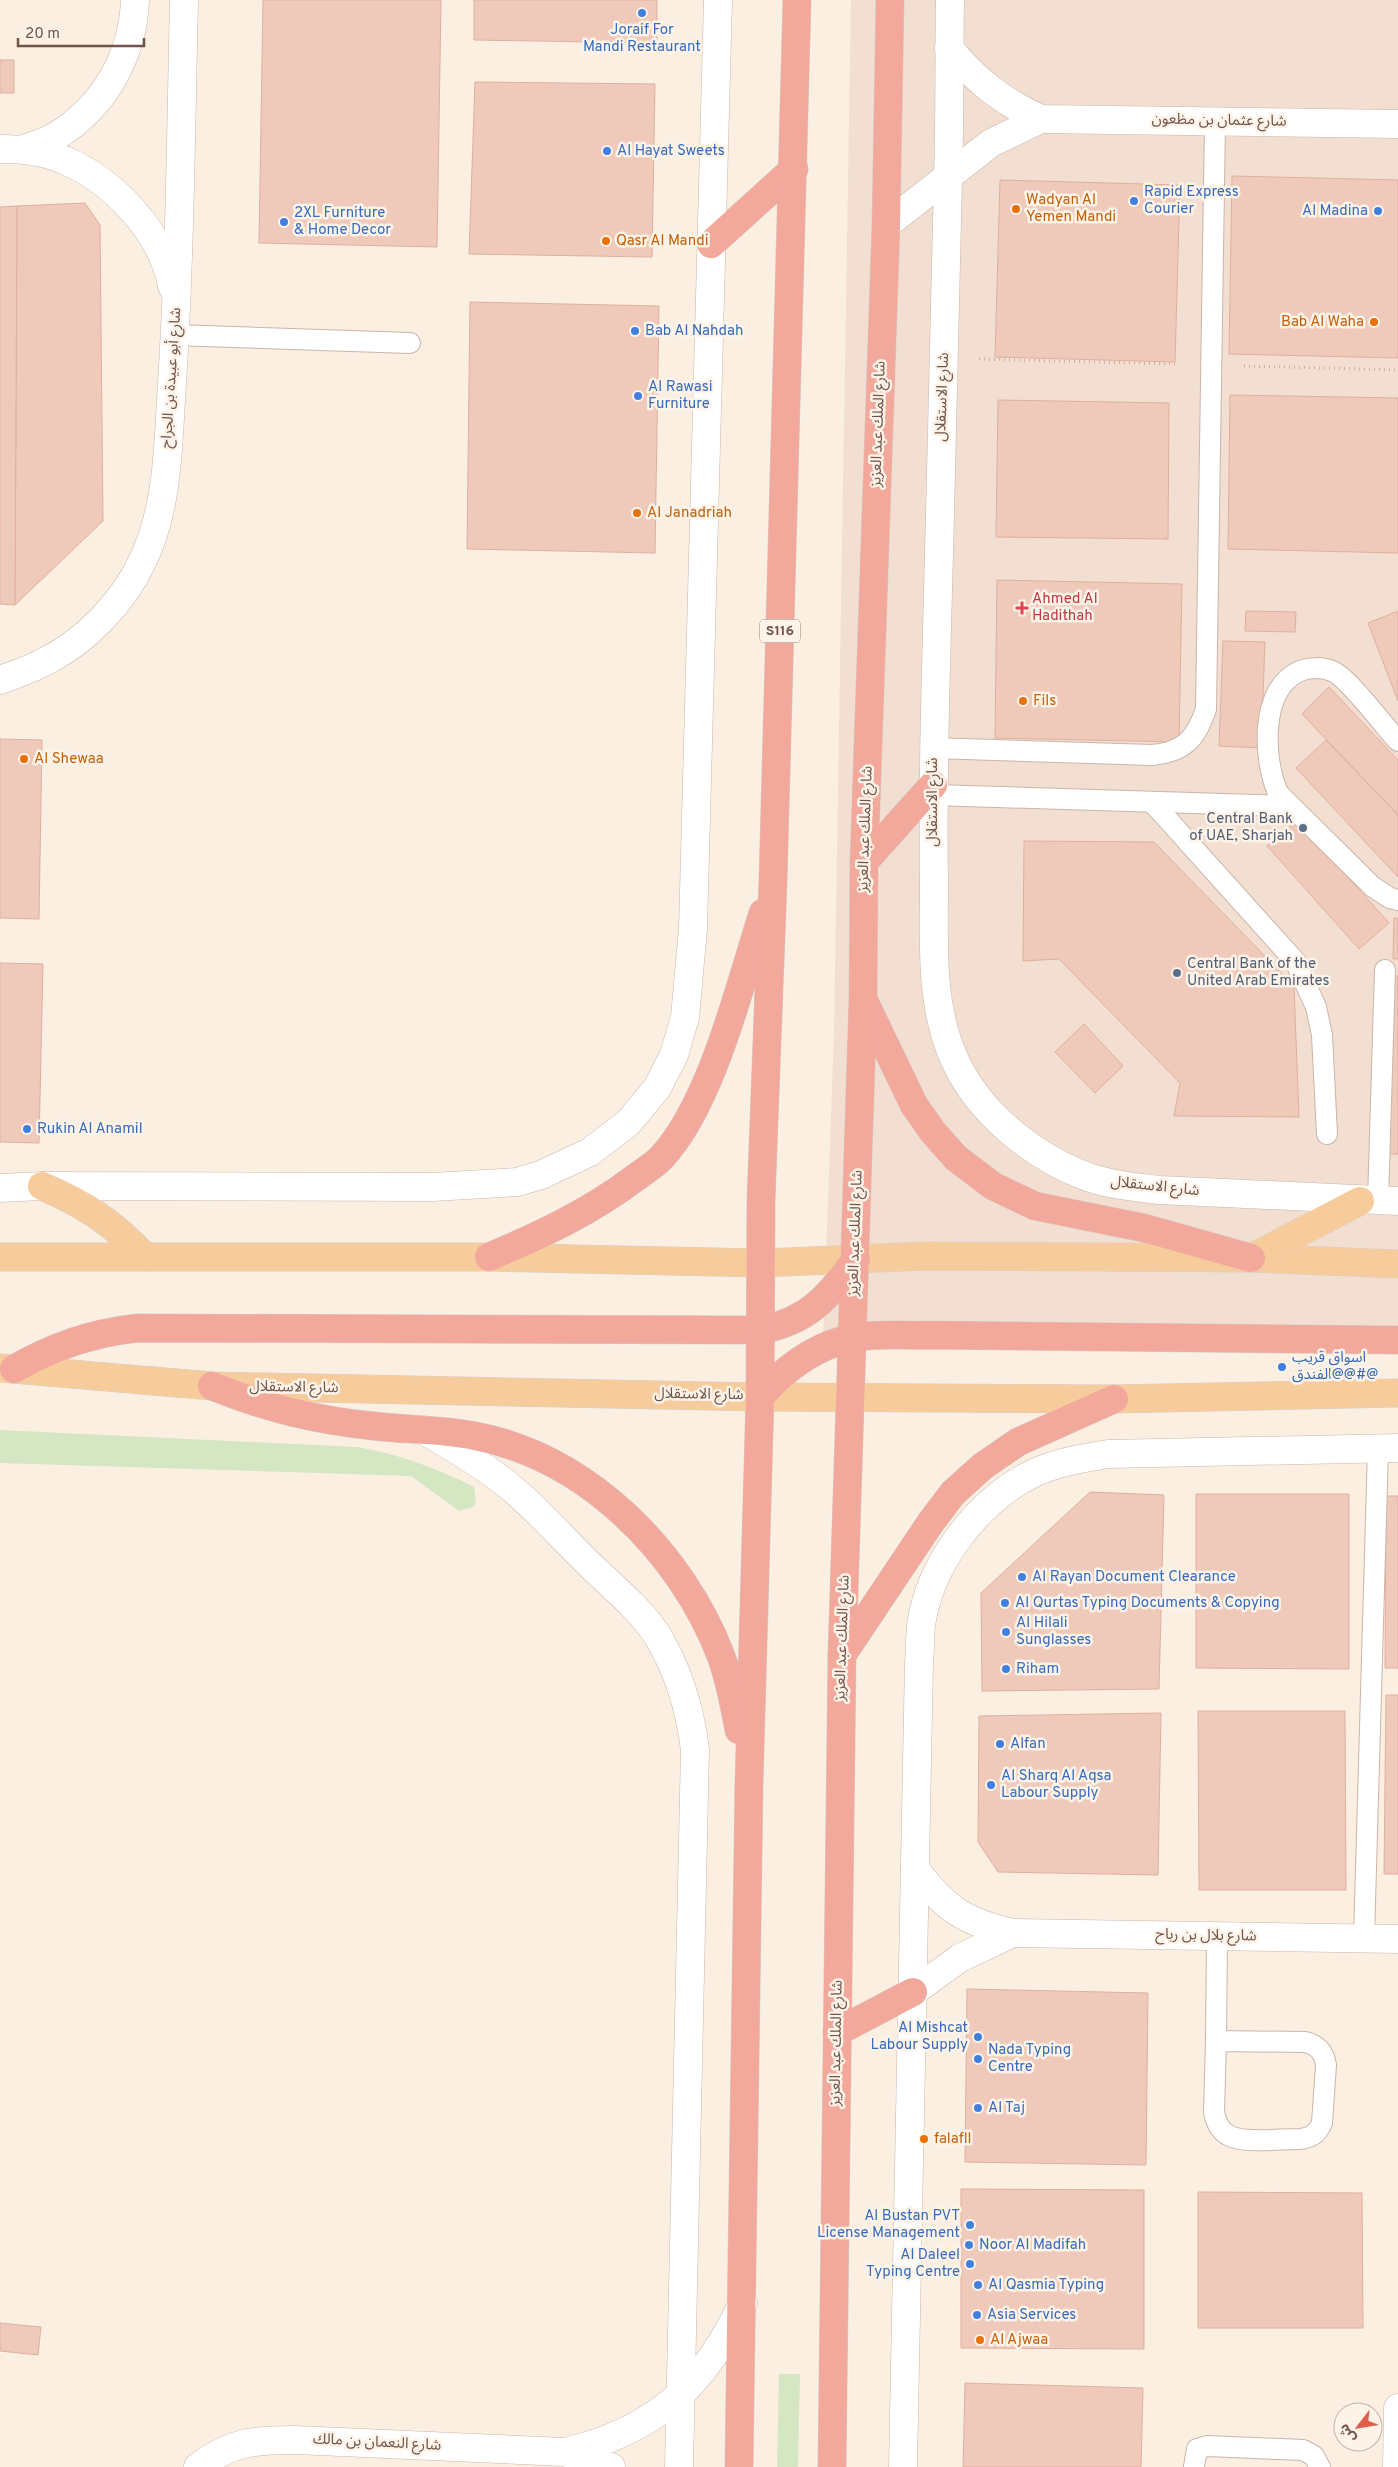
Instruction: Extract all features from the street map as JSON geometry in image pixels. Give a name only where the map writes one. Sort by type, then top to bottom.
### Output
[{"type":"highway","name":"S116","points":[[760,1262],[794,169],[797,0]]},
{"type":"highway","name":"شارع الملك عبد العزيز","points":[[832,2467],[842,1655],[856,1260],[863,998],[864,862],[886,225],[890,0]]},
{"type":"highway","points":[[711,244],[794,169]]},
{"type":"highway","points":[[864,862],[933,790]]},
{"type":"highway","points":[[489,1257],[571,1221],[617,1191],[661,1158],[685,1129],[706,1083],[722,1038],[773,881]]},
{"type":"highway","points":[[863,998],[914,1105],[933,1132],[956,1158],[992,1186],[1034,1206],[1144,1228],[1251,1258]]},
{"type":"highway","points":[[7,1369],[86,1337],[138,1328],[760,1330],[781,1327],[801,1317],[821,1303],[836,1287],[856,1260]]},
{"type":"highway","points":[[739,2467],[750,1783],[760,1397],[760,1262]]},
{"type":"highway","points":[[760,1397],[778,1376],[801,1358],[826,1346],[853,1338],[935,1335],[1398,1340]]},
{"type":"highway","points":[[212,1386],[251,1402],[292,1414],[374,1426],[474,1436],[499,1442],[553,1464],[608,1501],[655,1546],[693,1598],[721,1656],[731,1686],[750,1783]]},
{"type":"highway","points":[[842,1655],[952,1493],[983,1466],[1018,1442],[1114,1399]]},
{"type":"highway","points":[[837,2032],[913,1992]]},
{"type":"main road","points":[[42,1186],[71,1198],[98,1214],[123,1234],[145,1256]]},
{"type":"main road","points":[[1251,1258],[1379,1201]]},
{"type":"main road","points":[[0,1256],[489,1257],[760,1262],[925,1256],[1251,1258],[1398,1264]]},
{"type":"main road","name":"شارع الاستقلال","points":[[7,1369],[212,1386],[760,1397],[1114,1399],[1398,1393]]},
{"type":"street","points":[[12,149],[55,137],[82,117],[105,93],[124,59],[134,22],[135,0]]},
{"type":"street","name":"شارع أبو عبيدة بن الجراح","points":[[0,680],[43,663],[83,637],[116,603],[142,562],[159,518],[166,470],[176,325],[184,0]]},
{"type":"street","points":[[0,1188],[42,1186],[433,1187],[517,1182],[540,1175],[590,1152],[628,1123],[657,1088],[674,1055],[685,1017],[693,929],[718,0]]},
{"type":"street","points":[[949,48],[950,0]]},
{"type":"street","name":"شارع عثمان بن مظعون","points":[[949,48],[967,70],[989,90],[1014,107],[1040,119],[1398,124]]},
{"type":"street","name":"شارع الاستقلال","points":[[949,48],[948,176],[933,790],[935,989],[941,1025],[954,1060],[974,1092],[999,1119],[1026,1143],[1056,1162],[1088,1177],[1124,1186],[1379,1201]]},
{"type":"street","name":"شارع عثمان بن مظعون","points":[[886,225],[991,142],[1040,119]]},
{"type":"street","points":[[12,149],[63,159],[89,173],[112,190],[138,216],[157,246],[170,280],[176,325]]},
{"type":"street","points":[[424,1430],[480,1464],[505,1483],[636,1610],[656,1634],[671,1661],[683,1689],[691,1719],[695,1750],[679,2467]]},
{"type":"street","points":[[903,2467],[919,1663],[922,1624],[932,1586],[949,1551],[1001,1493],[1034,1474],[1070,1460],[1108,1454],[1388,1448]]},
{"type":"street","name":"شارع بلال بن رباح","points":[[915,1870],[934,1894],[957,1913],[984,1926],[1013,1933],[1398,1939]]},
{"type":"street","name":"شارع بلال بن رباح","points":[[913,1992],[960,1958],[1013,1933]]},
{"type":"street","name":"شارع النعمان بن مالك","points":[[564,2452],[596,2444],[627,2432],[656,2414],[682,2394],[706,2367],[728,2336],[743,2303]]},
{"type":"street","points":[[1397,2467],[1398,2408]]},
{"type":"street","name":"شارع النعمان بن مالك","points":[[198,2467],[216,2453],[255,2440],[296,2440],[564,2452],[611,2467]]},
{"type":"lane","points":[[934,748],[1152,756],[1168,754],[1182,747],[1194,737],[1206,710],[1215,121]]},
{"type":"lane","points":[[176,325],[410,343]]},
{"type":"lane","points":[[1398,741],[1345,680],[1333,672],[1310,669],[1289,676],[1279,687],[1272,700],[1268,760],[1274,785],[1289,806],[1373,887],[1390,898],[1398,900]]},
{"type":"lane","points":[[933,790],[1152,802],[1289,806]]},
{"type":"lane","points":[[1152,802],[1295,960],[1316,1007],[1322,1035],[1326,1134]]},
{"type":"lane","points":[[1379,1201],[1385,970]]},
{"type":"lane","points":[[1364,1938],[1388,1448]]},
{"type":"lane","points":[[1216,2041],[1305,2042],[1314,2044],[1320,2049],[1325,2056],[1326,2065],[1322,2123],[1319,2130],[1314,2135],[1299,2139],[1240,2138],[1230,2137],[1222,2131],[1216,2122],[1214,2112],[1217,1936]]},
{"type":"lane","points":[[1194,2467],[1197,2449],[1207,2446],[1303,2450],[1314,2456],[1320,2467]]},
{"type":"path","points":[[944,358],[1398,370]]},
{"type":"shaded area","points":[[851,0],[1398,0],[1398,1330],[823,1337],[834,1033]]},
{"type":"green space","points":[[0,1430],[357,1447],[402,1458],[460,1480],[474,1487],[476,1502],[473,1507],[459,1511],[411,1476],[0,1463]]},
{"type":"green space","points":[[779,2374],[800,2374],[798,2467],[777,2467]]},
{"type":"building","points":[[263,0],[441,0],[437,247],[259,243]]},
{"type":"building","points":[[474,0],[657,0],[657,43],[474,40]]},
{"type":"building","points":[[0,60],[14,60],[14,93],[0,93]]},
{"type":"building","points":[[475,82],[655,84],[652,257],[469,254]]},
{"type":"building","points":[[1232,176],[1398,180],[1398,358],[1229,354]]},
{"type":"building","points":[[1000,180],[1180,185],[1175,362],[995,357]]},
{"type":"building","points":[[85,203],[100,225],[103,521],[15,605],[17,206]]},
{"type":"building","points":[[17,206],[15,605],[0,604],[0,207]]},
{"type":"building","points":[[470,302],[659,306],[655,553],[467,549]]},
{"type":"building","points":[[1230,395],[1398,398],[1398,553],[1228,549]]},
{"type":"building","points":[[998,400],[1169,403],[1168,539],[996,537]]},
{"type":"building","points":[[997,580],[1182,584],[1179,742],[995,738]]},
{"type":"building","points":[[1246,611],[1296,612],[1295,632],[1245,631]]},
{"type":"building","points":[[1398,611],[1398,701],[1368,623]]},
{"type":"building","points":[[1223,641],[1265,642],[1261,748],[1219,746]]},
{"type":"building","points":[[1329,687],[1398,760],[1398,815],[1302,714]]},
{"type":"building","points":[[0,739],[42,740],[39,919],[0,918]]},
{"type":"building","points":[[1326,740],[1398,815],[1398,877],[1296,768]]},
{"type":"building","points":[[1297,820],[1389,923],[1359,949],[1267,846]]},
{"type":"building","name":"Central Bank of the United Arab Emirates","points":[[1024,841],[1154,842],[1294,986],[1299,1117],[1174,1116],[1180,1083],[1059,959],[1023,961]]},
{"type":"building","points":[[1394,918],[1398,918],[1398,959],[1393,959]]},
{"type":"building","points":[[0,963],[43,964],[39,1143],[0,1142]]},
{"type":"building","points":[[1386,976],[1398,976],[1398,1154],[1383,1154]]},
{"type":"building","points":[[1084,1024],[1123,1066],[1095,1093],[1055,1052]]},
{"type":"building","points":[[1090,1492],[1164,1495],[1159,1689],[982,1691],[981,1593]]},
{"type":"building","points":[[1196,1494],[1349,1494],[1349,1669],[1196,1668]]},
{"type":"building","points":[[1386,1496],[1398,1496],[1398,1668],[1385,1668]]},
{"type":"building","points":[[1386,1695],[1398,1695],[1398,1874],[1384,1874]]},
{"type":"building","points":[[1198,1711],[1345,1711],[1346,1890],[1199,1890]]},
{"type":"building","points":[[1161,1713],[1158,1875],[998,1872],[978,1842],[979,1716]]},
{"type":"building","points":[[967,1989],[1148,1993],[1146,2165],[965,2162]]},
{"type":"building","points":[[961,2189],[1144,2190],[1144,2349],[961,2348]]},
{"type":"building","points":[[1198,2192],[1362,2193],[1363,2328],[1198,2328]]},
{"type":"building","points":[[0,2323],[41,2327],[38,2355],[0,2351]]},
{"type":"building","points":[[965,2383],[1143,2388],[1141,2467],[963,2467]]},
{"type":"place","name":"Joraif For Mandi Restaurant","points":[[642,13]]},
{"type":"place","name":"Al Hayat Sweets","points":[[607,151]]},
{"type":"place","name":"Rapid Express Courier","points":[[1134,201]]},
{"type":"place","name":"Wadyan Al Yemen Mandi","points":[[1016,209]]},
{"type":"place","name":"Al Madina","points":[[1378,211]]},
{"type":"place","name":"2XL Furniture & Home Decor","points":[[284,222]]},
{"type":"place","name":"Qasr Al Mandi","points":[[606,241]]},
{"type":"place","name":"Bab Al Waha","points":[[1374,322]]},
{"type":"place","name":"Bab Al Nahdah","points":[[635,331]]},
{"type":"place","name":"Al Rawasi Furniture","points":[[638,396]]},
{"type":"place","name":"Al Janadriah","points":[[637,513]]},
{"type":"place","name":"Ahmed Al Hadithah","points":[[1022,608]]},
{"type":"place","name":"Fils","points":[[1023,701]]},
{"type":"place","name":"Al Shewaa","points":[[24,759]]},
{"type":"place","name":"Central Bank of UAE, Sharjah","points":[[1303,828]]},
{"type":"place","name":"Central Bank of the United Arab Emirates","points":[[1177,973]]},
{"type":"place","name":"Rukin Al Anamil","points":[[27,1129]]},
{"type":"place","name":"اسواق قريب الفندق@@#@","points":[[1282,1367]]},
{"type":"place","name":"Al Rayan Document Clearance","points":[[1022,1577]]},
{"type":"place","name":"Al Qurtas Typing Documents & Copying","points":[[1005,1603]]},
{"type":"place","name":"Al Hilali Sunglasses","points":[[1006,1632]]},
{"type":"place","name":"Riham","points":[[1006,1669]]},
{"type":"place","name":"Alfan","points":[[1000,1744]]},
{"type":"place","name":"Al Sharq Al Aqsa Labour Supply","points":[[991,1785]]},
{"type":"place","name":"Al Mishcat Labour Supply","points":[[978,2037]]},
{"type":"place","name":"Nada Typing Centre","points":[[978,2059]]},
{"type":"place","name":"Al Taj","points":[[978,2108]]},
{"type":"place","name":"falafll","points":[[924,2139]]},
{"type":"place","name":"Al Bustan PVT License Management","points":[[970,2225]]},
{"type":"place","name":"Noor Al Madifah","points":[[969,2245]]},
{"type":"place","name":"Al Daleel Typing Centre","points":[[970,2264]]},
{"type":"place","name":"Al Qasmia Typing","points":[[978,2285]]},
{"type":"place","name":"Asia Services","points":[[977,2315]]},
{"type":"place","name":"Al Ajwaa","points":[[980,2340]]}]
